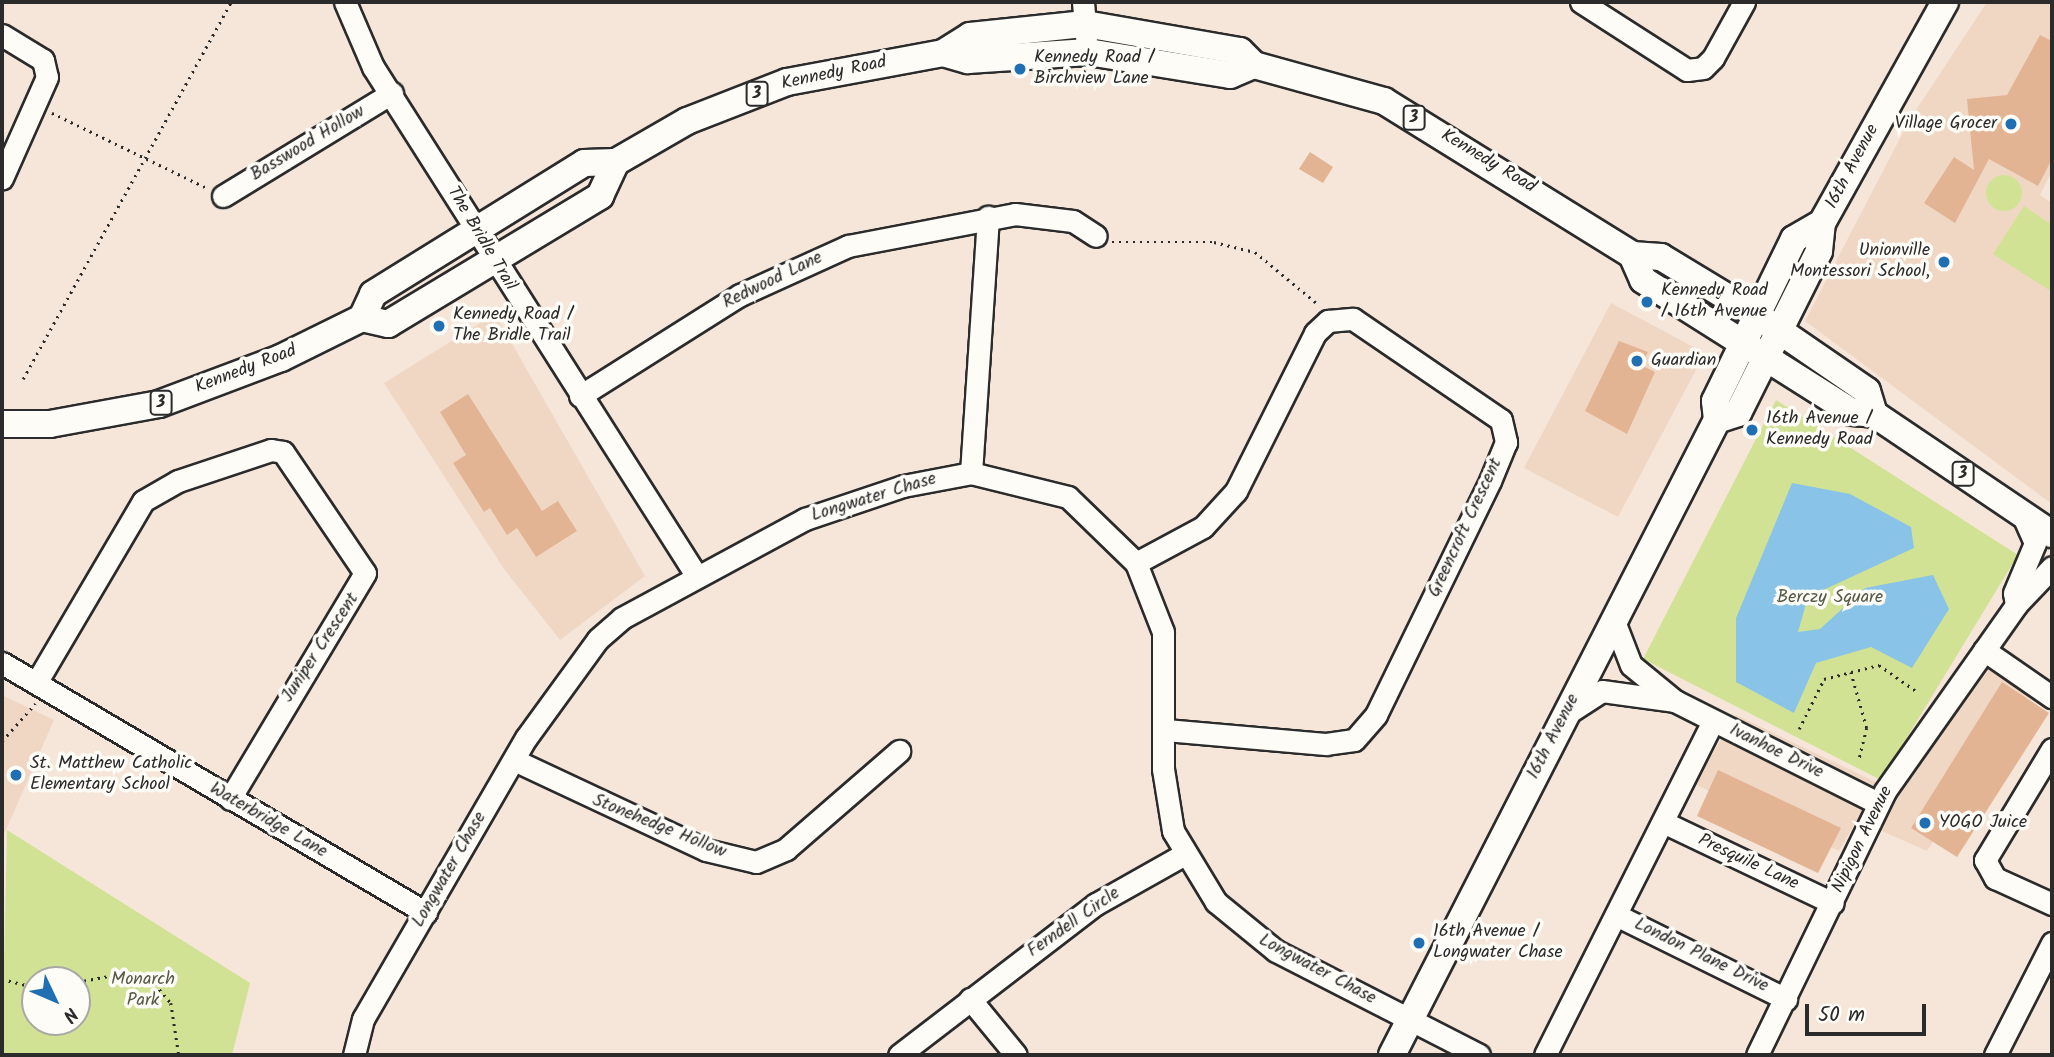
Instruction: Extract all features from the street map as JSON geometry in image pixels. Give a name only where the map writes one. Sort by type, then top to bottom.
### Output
[{"type":"main road","name":"16th Avenue","points":[[1392,1055],[1717,420],[1715,401],[1755,352],[1769,323],[1794,239],[1822,223],[1945,2]]},
{"type":"main road","name":"Kennedy Road","points":[[2,424],[50,424],[159,404],[281,359],[362,318],[373,294],[584,163],[616,162],[687,121],[787,82],[943,53],[970,36],[1084,13],[1240,51],[1254,65],[1384,101],[1632,255],[1661,257],[1769,323],[1867,391],[1874,414]]},
{"type":"main road","name":"Kennedy Road","points":[[943,53],[968,60],[1088,52],[1230,75],[1254,65]]},
{"type":"main road","name":"Kennedy Road","points":[[362,318],[388,324],[600,196],[616,162]]},
{"type":"main road","name":"Kennedy Road","points":[[1632,255],[1643,280],[1852,412],[1874,414],[2052,534]]},
{"type":"street","name":"The Bridle Trail","points":[[345,2],[373,67],[392,93],[493,260],[696,575]]},
{"type":"street","points":[[1581,2],[1687,69],[1703,68],[1713,58],[1744,2]]},
{"type":"street","points":[[1084,13],[1088,52]]},
{"type":"street","points":[[2,35],[43,60],[47,77],[37,106],[2,178]]},
{"type":"street","name":"Basswood Hollow","points":[[223,196],[392,93]]},
{"type":"street","name":"Redwood Lane","points":[[580,396],[792,268],[848,246],[988,217],[1044,215],[1073,221],[1096,236]]},
{"type":"street","points":[[971,473],[988,217]]},
{"type":"street","points":[[1136,563],[1203,527],[1222,508],[1315,333],[1333,319]]},
{"type":"street","name":"Greencroft Crescent","points":[[1165,730],[1326,744],[1354,740],[1376,715],[1502,452],[1504,433],[1494,413],[1353,319],[1333,319]]},
{"type":"street","name":"Juniper Crescent","points":[[42,687],[143,501],[190,476],[271,450],[283,452],[365,573],[230,799]]},
{"type":"street","name":"Longwater Chase","points":[[354,1055],[363,1019],[514,760],[598,639],[696,575],[805,519],[903,486],[971,473],[1068,497],[1136,563],[1163,632],[1165,780],[1183,855],[1243,929],[1479,1055]]},
{"type":"street","name":"Nipigon Avenue","points":[[2016,605],[2014,593],[2035,543],[2022,514]]},
{"type":"street","name":"Nipigon Avenue","points":[[1758,1055],[1833,903],[1878,803],[2016,605],[2052,567]]},
{"type":"street","name":"Ivanhoe Drive","points":[[1614,621],[1631,665],[1675,701],[1878,803]]},
{"type":"street","points":[[1984,650],[2052,697]]},
{"type":"street","name":"Waterbridge Lane","points":[[2,663],[426,913]]},
{"type":"street","name":"Ivanhoe Drive","points":[[1565,716],[1602,691],[1675,701]]},
{"type":"street","points":[[1545,1055],[1713,721]]},
{"type":"street","points":[[2052,749],[1985,858],[1995,878],[2052,904]]},
{"type":"street","name":"Stonehedge Hollow","points":[[514,760],[706,850],[756,862],[786,849],[898,751]]},
{"type":"street","name":"Presquile Lane","points":[[1663,822],[1833,903]]},
{"type":"street","name":"Ferndell Circle","points":[[899,1055],[1096,905],[1183,855]]},
{"type":"street","name":"London Plane Drive","points":[[1616,915],[1786,999]]},
{"type":"street","points":[[1995,1055],[2052,943]]},
{"type":"street","points":[[970,999],[1016,1055]]},
{"type":"path","points":[[23,379],[231,2]]},
{"type":"path","points":[[37,106],[223,196]]},
{"type":"path","points":[[1096,236],[1128,246],[1214,242],[1255,252],[1333,319]]},
{"type":"path","points":[[1799,729],[1824,679],[1879,665],[1916,691]]},
{"type":"path","points":[[1851,672],[1867,728],[1859,759]]},
{"type":"path","points":[[2,741],[42,687]]},
{"type":"path","points":[[91,979],[130,972],[155,984],[171,1003],[179,1055]]},
{"type":"path","points":[[2,979],[21,984]]},
{"type":"shaded area","name":"Unionville Montessori School,","points":[[1987,2],[2052,2],[2052,171],[2040,195],[2052,203],[2052,504],[1805,321],[1910,119]]},
{"type":"shaded area","points":[[1611,303],[1705,353],[1618,517],[1524,468]]},
{"type":"shaded area","points":[[495,314],[645,576],[560,640],[504,569],[384,383]]},
{"type":"shaded area","points":[[1971,653],[2030,694],[1927,851],[1857,820],[1839,851],[1694,784],[1736,715],[1884,786]]},
{"type":"shaded area","name":"St. Matthew Catholic Elementary School","points":[[2,695],[54,720],[2,839]]},
{"type":"green space","points":[[2004,175],[2017,180],[2022,193],[2017,206],[2004,211],[1991,206],[1986,193],[1991,180]]},
{"type":"green space","points":[[2024,206],[2052,225],[2052,292],[1993,254]]},
{"type":"green space","name":"Berczy Square","points":[[1776,400],[2018,555],[1881,780],[1643,659]]},
{"type":"green space","name":"Monarch Park","points":[[7,830],[250,983],[232,1055],[2,1055]]},
{"type":"water","points":[[1792,483],[1850,494],[1911,527],[1914,548],[1808,597],[1798,632],[1820,629],[1865,588],[1933,575],[1949,609],[1912,668],[1871,647],[1816,663],[1794,713],[1736,682],[1736,618]]},
{"type":"building","name":"Village Grocer","points":[[2040,35],[2052,41],[2052,159],[2038,186],[1989,159],[1955,223],[1924,203],[1954,157],[1974,170],[1967,99],[2007,95]]},
{"type":"building","points":[[1310,152],[1333,167],[1323,183],[1299,169]]},
{"type":"building","points":[[1619,341],[1648,352],[1641,365],[1655,372],[1627,434],[1585,411]]},
{"type":"building","points":[[468,394],[542,511],[558,501],[577,531],[536,557],[517,528],[507,535],[490,508],[484,512],[453,463],[466,455],[440,412]]},
{"type":"building","points":[[2002,682],[2049,713],[1957,857],[1911,828]]},
{"type":"building","points":[[1718,770],[1841,828],[1818,873],[1697,816]]},
{"type":"place","name":"Kennedy Road / Birchview Lane","points":[[1020,69]]},
{"type":"place","name":"Village Grocer","points":[[2011,124]]},
{"type":"place","name":"Unionville Montessori School,","points":[[1944,262]]},
{"type":"place","name":"Kennedy Road / 16th Avenue","points":[[1647,302]]},
{"type":"place","name":"Kennedy Road / The Bridle Trail","points":[[439,326]]},
{"type":"place","name":"Guardian","points":[[1637,361]]},
{"type":"place","name":"16th Avenue / Kennedy Road","points":[[1752,430]]},
{"type":"place","name":"St. Matthew Catholic Elementary School","points":[[16,775]]},
{"type":"place","name":"YOGO Juice","points":[[1925,823]]},
{"type":"place","name":"16th Avenue / Longwater Chase","points":[[1419,943]]}]
